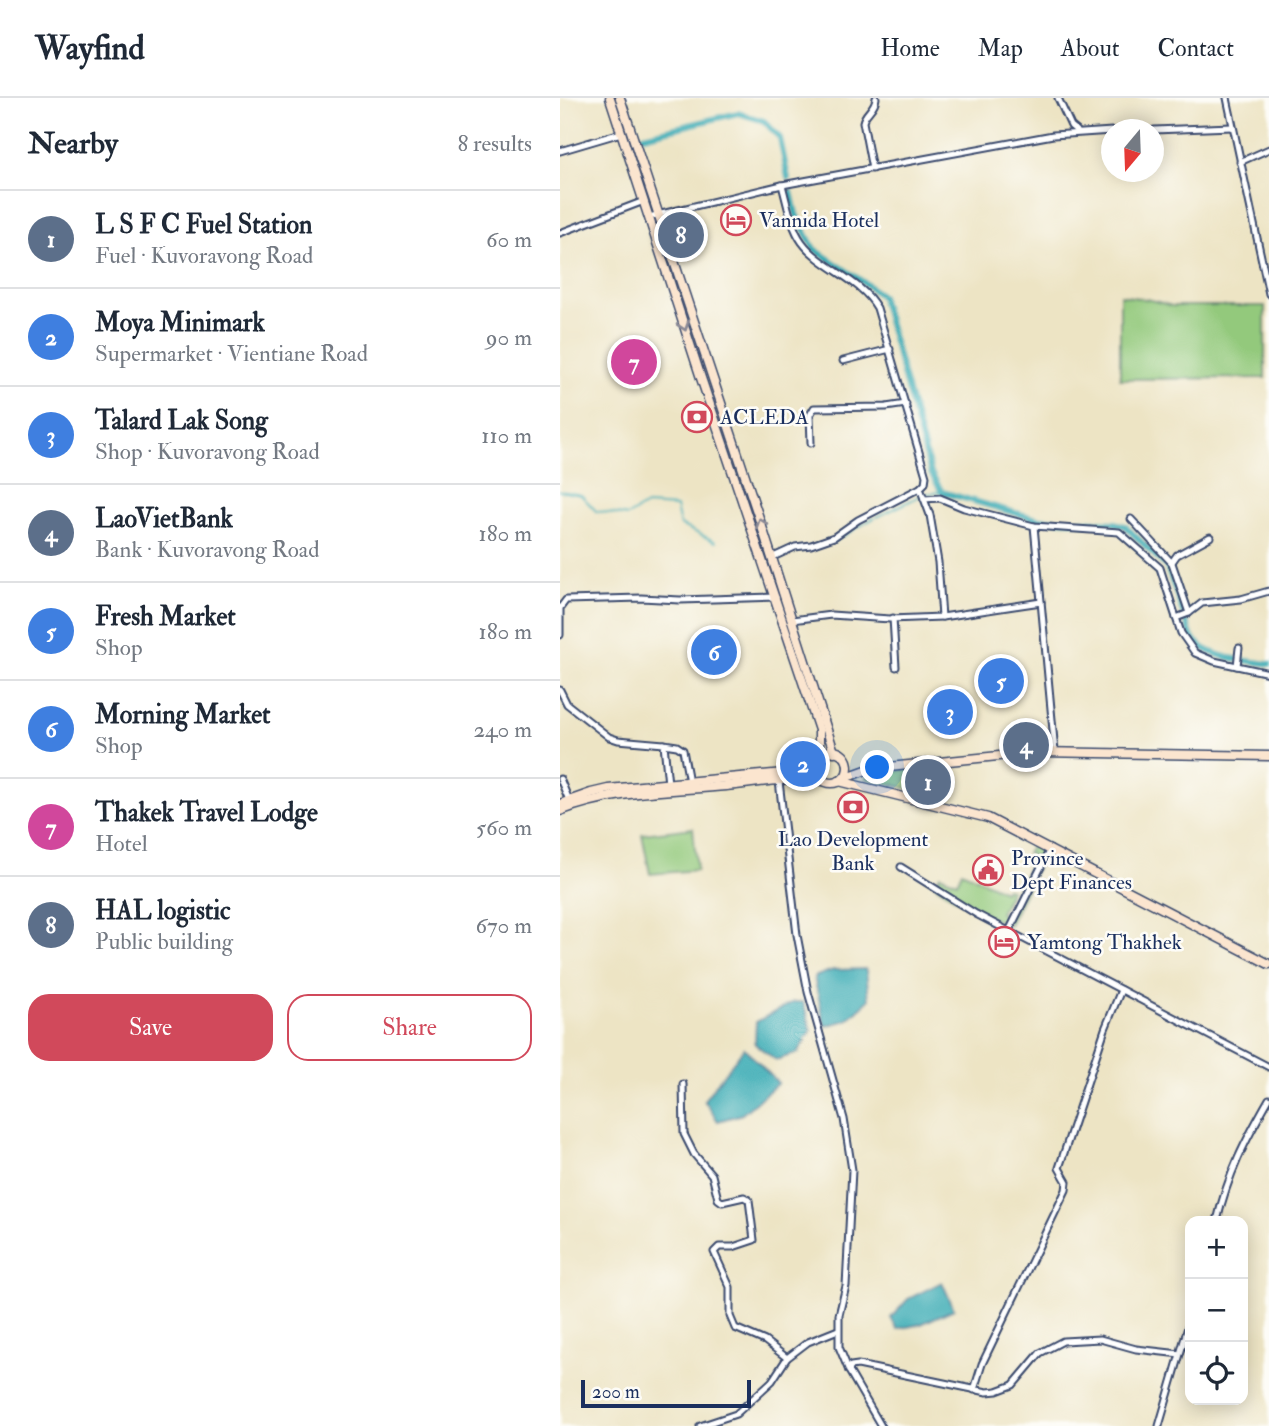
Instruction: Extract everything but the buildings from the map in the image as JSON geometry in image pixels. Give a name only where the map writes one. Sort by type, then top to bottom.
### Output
[{"type":"main road","points":[[610,98],[771,558],[834,752]]},
{"type":"main road","points":[[620,98],[653,216],[819,730],[817,773],[824,781]]},
{"type":"main road","points":[[560,811],[610,796],[689,782],[784,773],[818,761],[825,753],[834,752],[869,769]]},
{"type":"main road","points":[[560,804],[608,789],[779,781],[829,783],[869,769],[943,760],[1055,752],[1269,756]]},
{"type":"main road","points":[[841,779],[847,771],[845,758]]},
{"type":"main road","points":[[841,779],[988,818],[1269,964]]},
{"type":"street","points":[[872,169],[863,122],[876,98]]},
{"type":"street","points":[[1058,98],[1071,126],[1078,132]]},
{"type":"street","points":[[1227,98],[1269,293]]},
{"type":"street","points":[[1164,130],[1232,127]]},
{"type":"street","points":[[653,216],[782,185],[1078,132],[1101,131]]},
{"type":"street","points":[[560,151],[621,133]]},
{"type":"street","points":[[1240,162],[1269,149]]},
{"type":"street","points":[[771,558],[795,547],[834,537],[858,520],[920,488],[925,483],[926,475],[877,308],[868,295],[814,255],[800,239],[782,185]]},
{"type":"street","points":[[560,233],[644,201]]},
{"type":"street","points":[[843,361],[890,349]]},
{"type":"street","points":[[811,443],[810,415],[814,408],[886,407],[906,404]]},
{"type":"street","points":[[920,488],[930,514],[938,562],[942,617]]},
{"type":"street","points":[[924,499],[940,498],[964,508],[1034,526],[1114,530],[1125,535],[1157,564],[1186,644],[1195,653],[1214,662],[1269,673]]},
{"type":"street","points":[[1131,519],[1172,563],[1189,613]]},
{"type":"street","points":[[1034,526],[1055,752]]},
{"type":"street","points":[[1172,563],[1177,555],[1210,537]]},
{"type":"street","points":[[1176,618],[1189,613],[1202,603],[1241,599],[1269,591]]},
{"type":"street","points":[[560,635],[560,608],[566,600],[577,598],[680,600],[776,597]]},
{"type":"street","points":[[792,620],[831,615],[942,617],[1041,602]]},
{"type":"street","points":[[893,618],[896,667]]},
{"type":"street","points":[[1237,666],[1239,648]]},
{"type":"street","points":[[560,690],[567,704],[609,737],[677,746],[683,750],[689,782]]},
{"type":"street","points":[[664,744],[668,787]]},
{"type":"street","points":[[560,779],[569,800]]},
{"type":"street","points":[[779,781],[797,935],[808,992],[844,1119],[852,1170],[846,1286],[838,1330],[840,1352],[881,1426]]},
{"type":"street","points":[[1009,931],[1050,849]]},
{"type":"street","points":[[901,867],[976,914],[1269,1065]]},
{"type":"street","points":[[974,1390],[982,1364],[1066,1190],[1067,1182],[1059,1168],[1105,1029],[1121,990]]},
{"type":"street","points":[[683,1084],[684,1134],[694,1154],[712,1175],[718,1199],[722,1202],[744,1197],[749,1200],[754,1240],[733,1247],[719,1247],[714,1252],[730,1287],[731,1321],[735,1328],[765,1341],[787,1359]]},
{"type":"street","points":[[1218,1216],[1225,1186],[1240,1149],[1269,1099]]},
{"type":"street","points":[[700,1426],[736,1414],[772,1381],[787,1359],[808,1342],[838,1330]]},
{"type":"street","points":[[1159,1426],[1185,1337]]},
{"type":"street","points":[[849,1371],[851,1366],[858,1365],[974,1390],[997,1391],[1013,1385],[1040,1353],[1063,1341],[1100,1339],[1136,1349],[1180,1354]]},
{"type":"green space","points":[[1120,295],[1172,306],[1265,306],[1265,378],[1120,379]]},
{"type":"green space","points":[[908,769],[912,771],[914,790],[866,778],[867,776]]},
{"type":"green space","points":[[693,828],[697,870],[650,874],[642,834]]},
{"type":"green space","points":[[1032,845],[1044,852],[1009,925],[977,912],[935,885],[940,875],[957,882],[962,871],[1004,891],[1006,888],[1011,890],[1000,913],[1007,917],[1019,895],[1015,893],[1034,856],[1027,853]]},
{"type":"water","points":[[866,969],[869,1000],[847,1020],[825,1026],[814,977],[833,970]]},
{"type":"water","points":[[793,1002],[803,1002],[811,1030],[798,1053],[776,1060],[755,1044],[756,1022]]},
{"type":"water","points":[[744,1048],[778,1083],[742,1114],[718,1121],[704,1100]]},
{"type":"water","points":[[942,1282],[954,1309],[921,1324],[897,1329],[891,1318],[908,1299]]},
{"type":"waterway","points":[[643,136],[738,113],[764,121],[780,138],[788,178]]},
{"type":"waterway","points":[[791,192],[796,214],[814,249],[881,296],[931,473],[942,492],[1037,519],[1114,523],[1125,526],[1167,567],[1192,638],[1199,645],[1227,657],[1269,664]]},
{"type":"waterway","points":[[560,491],[581,495],[596,511],[628,516],[646,505],[676,507],[680,525],[716,542]]},
{"type":"waterway","points":[[925,494],[942,492]]},
{"type":"waterway","points":[[877,517],[920,496]]},
{"type":"waterway","points":[[807,548],[825,545],[874,518]]},
{"type":"place","name":"Vannida Hotel","points":[[736,220]]},
{"type":"place","name":"HAL logistic","points":[[681,235]]},
{"type":"place","name":"Thakek Travel Lodge","points":[[634,362]]},
{"type":"place","name":"ACLEDA","points":[[697,417]]},
{"type":"place","name":"Morning Market","points":[[714,652]]},
{"type":"place","name":"Fresh Market","points":[[1001,681]]},
{"type":"place","name":"Talard Lak Song","points":[[950,712]]},
{"type":"place","name":"LaoVietBank","points":[[1026,745]]},
{"type":"place","name":"Moya Minimark","points":[[803,764]]},
{"type":"place","name":"L S F C Fuel Station","points":[[928,782]]},
{"type":"place","name":"Lao Development Bank","points":[[853,807]]},
{"type":"place","name":"Province Dept Finances","points":[[988,870]]},
{"type":"place","name":"Yamtong Thakhek","points":[[1004,942]]}]
